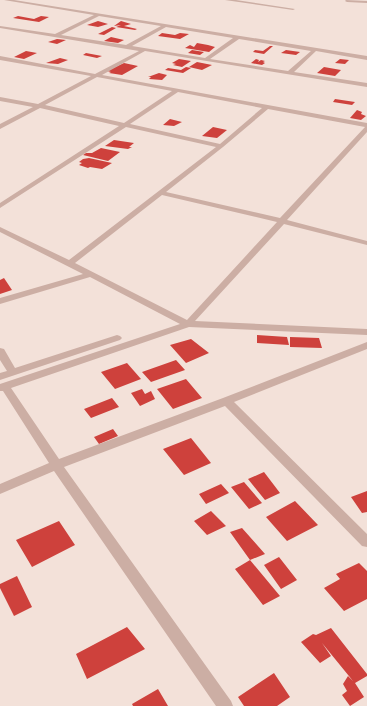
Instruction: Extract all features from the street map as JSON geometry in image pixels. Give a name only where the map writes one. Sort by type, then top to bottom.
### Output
[{"type":"street","points":[[6,0],[238,37],[314,51],[367,58]]},
{"type":"street","points":[[227,0],[293,9]]},
{"type":"street","points":[[347,1],[367,2]]},
{"type":"street","points":[[56,36],[98,15]]},
{"type":"street","points":[[127,47],[165,26]]},
{"type":"street","points":[[0,27],[367,85]]},
{"type":"street","points":[[205,60],[238,37]]},
{"type":"street","points":[[0,127],[144,50]]},
{"type":"street","points":[[289,73],[314,51]]},
{"type":"street","points":[[0,58],[367,126]]},
{"type":"street","points":[[0,206],[178,90]]},
{"type":"street","points":[[0,99],[39,106],[221,146]]},
{"type":"street","points":[[70,263],[221,146],[266,107]]},
{"type":"street","points":[[188,324],[367,126]]},
{"type":"street","points":[[161,193],[282,221],[367,243]]},
{"type":"street","points":[[0,229],[92,274],[188,324]]},
{"type":"street","points":[[0,301],[92,274]]},
{"type":"street","points":[[2,384],[188,324],[367,332]]},
{"type":"street","points":[[2,384],[13,373],[117,338]]},
{"type":"street","points":[[0,489],[56,465],[227,401],[367,345]]},
{"type":"street","points":[[0,351],[13,373]]},
{"type":"street","points":[[2,384],[56,465],[225,706]]},
{"type":"street","points":[[227,401],[367,542]]},
{"type":"building","points":[[18,16],[34,19],[41,16],[49,17],[39,22],[13,18]]},
{"type":"building","points":[[98,21],[108,24],[98,27],[87,25]]},
{"type":"building","points":[[121,21],[131,24],[124,26],[137,29],[116,27],[121,25],[114,26]]},
{"type":"building","points":[[112,27],[116,28],[104,35],[98,34]]},
{"type":"building","points":[[162,33],[175,35],[180,33],[189,34],[180,39],[158,36]]},
{"type":"building","points":[[111,37],[124,40],[118,43],[104,41]]},
{"type":"building","points":[[57,39],[66,40],[57,44],[48,42]]},
{"type":"building","points":[[197,43],[215,47],[209,52],[185,48],[190,45],[194,47]]},
{"type":"building","points":[[270,46],[273,46],[264,54],[253,52],[255,50],[263,51]]},
{"type":"building","points":[[192,50],[204,52],[200,55],[188,53]]},
{"type":"building","points":[[286,50],[300,52],[296,55],[281,53]]},
{"type":"building","points":[[26,51],[37,53],[24,59],[14,57]]},
{"type":"building","points":[[86,53],[102,56],[97,58],[83,55]]},
{"type":"building","points":[[60,58],[68,60],[58,64],[46,63]]},
{"type":"building","points":[[179,59],[191,61],[182,67],[173,65],[176,64],[172,63]]},
{"type":"building","points":[[256,59],[259,60],[258,62],[261,60],[265,61],[263,62],[265,63],[262,65],[251,63]]},
{"type":"building","points":[[340,59],[349,60],[345,64],[335,63]]},
{"type":"building","points":[[197,62],[212,65],[202,70],[189,67]]},
{"type":"building","points":[[124,63],[138,66],[122,75],[109,73],[111,72],[107,71]]},
{"type":"building","points":[[186,67],[191,68],[183,73],[165,70],[168,68],[181,70]]},
{"type":"building","points":[[324,67],[341,70],[335,76],[317,73]]},
{"type":"building","points":[[159,73],[167,75],[162,80],[149,79],[151,77],[148,77]]},
{"type":"building","points":[[335,99],[355,102],[352,105],[333,102]]},
{"type":"building","points":[[357,110],[366,116],[361,120],[350,118]]},
{"type":"building","points":[[170,119],[182,122],[174,126],[163,125]]},
{"type":"building","points":[[213,127],[227,130],[217,138],[202,136]]},
{"type":"building","points":[[114,140],[134,143],[129,147],[132,147],[128,149],[105,146]]},
{"type":"building","points":[[101,148],[120,152],[108,161],[83,155],[86,153],[92,153]]},
{"type":"building","points":[[89,158],[112,163],[102,169],[88,168],[79,165],[82,163],[79,162],[83,159]]},
{"type":"building","points":[[4,278],[12,290],[0,294],[0,280]]},
{"type":"building","points":[[257,335],[287,337],[289,345],[257,343]]},
{"type":"building","points":[[290,337],[319,338],[322,348],[290,347]]},
{"type":"building","points":[[191,339],[209,353],[186,363],[170,345]]},
{"type":"building","points":[[176,360],[185,370],[151,382],[142,372]]},
{"type":"building","points":[[127,363],[141,379],[115,389],[101,372]]},
{"type":"building","points":[[186,379],[202,398],[173,409],[157,389]]},
{"type":"building","points":[[142,389],[145,394],[151,391],[155,399],[140,406],[131,393]]},
{"type":"building","points":[[112,398],[119,407],[91,418],[84,409]]},
{"type":"building","points":[[113,429],[118,436],[99,444],[94,437]]},
{"type":"building","points":[[191,438],[211,463],[184,475],[163,449]]},
{"type":"building","points":[[264,472],[280,493],[265,500],[248,479]]},
{"type":"building","points":[[244,482],[262,503],[249,509],[231,487]]},
{"type":"building","points":[[221,484],[229,493],[206,504],[199,494]]},
{"type":"building","points":[[367,491],[367,512],[362,513],[351,497]]},
{"type":"building","points":[[295,501],[318,525],[287,541],[266,517]]},
{"type":"building","points":[[211,511],[226,526],[207,535],[194,521]]},
{"type":"building","points":[[59,521],[75,545],[32,567],[16,540]]},
{"type":"building","points":[[242,528],[265,554],[250,560],[230,532]]},
{"type":"building","points":[[279,557],[297,580],[281,589],[264,565]]},
{"type":"building","points":[[250,560],[280,596],[263,605],[235,569]]},
{"type":"building","points":[[359,563],[367,571],[367,599],[344,611],[324,588],[340,579],[336,574]]},
{"type":"building","points":[[17,576],[32,607],[14,616],[0,588],[0,584]]},
{"type":"building","points":[[127,627],[145,649],[87,679],[76,654]]},
{"type":"building","points":[[331,628],[367,674],[367,676],[355,683],[364,697],[350,706],[342,695],[347,691],[343,684],[348,676],[353,681],[322,643],[331,656],[320,663],[301,642],[313,634],[316,635]]},
{"type":"building","points":[[274,673],[290,697],[277,706],[244,706],[238,697]]},
{"type":"building","points":[[158,689],[168,706],[133,706],[132,704]]}]
